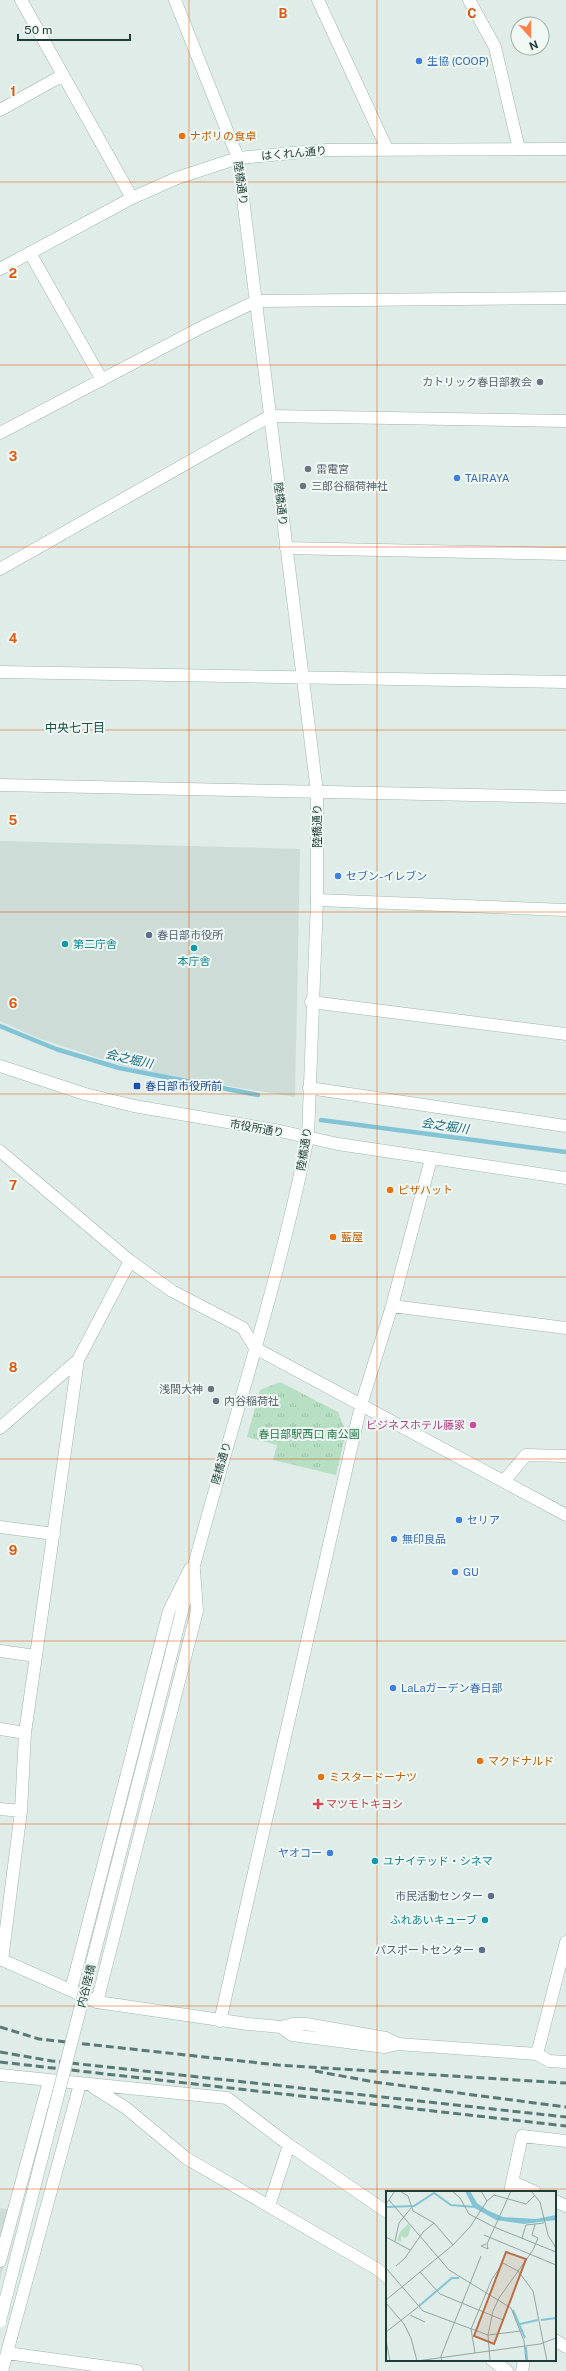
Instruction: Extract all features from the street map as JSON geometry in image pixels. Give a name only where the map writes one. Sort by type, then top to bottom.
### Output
[{"type":"street","points":[[21,0],[132,198]]},
{"type":"street","name":"陸橋通り","points":[[172,1651],[193,1562],[255,1348],[299,1180],[308,1137],[311,1002],[316,900],[317,792],[238,158],[175,0]]},
{"type":"street","points":[[318,0],[387,149]]},
{"type":"street","points":[[469,0],[496,47],[519,149]]},
{"type":"street","points":[[0,110],[63,75]]},
{"type":"street","name":"はくれん通り","points":[[0,269],[132,198],[177,178],[238,158],[327,150],[566,149]]},
{"type":"street","points":[[30,253],[102,380]]},
{"type":"street","points":[[0,434],[204,326],[257,301],[566,298]]},
{"type":"street","points":[[0,569],[270,416],[566,421]]},
{"type":"street","points":[[286,548],[566,554]]},
{"type":"street","points":[[0,672],[566,682]]},
{"type":"street","points":[[0,785],[566,797]]},
{"type":"street","points":[[316,900],[566,910]]},
{"type":"street","points":[[311,1002],[566,1034]]},
{"type":"street","name":"市役所通り","points":[[0,1066],[85,1094],[120,1102],[338,1144],[566,1178]]},
{"type":"street","points":[[309,1093],[566,1126]]},
{"type":"street","points":[[0,1151],[130,1261],[172,1290],[242,1328],[255,1348],[566,1515]]},
{"type":"street","points":[[220,2021],[361,1405],[392,1306],[431,1159]]},
{"type":"street","points":[[130,1261],[78,1360],[25,1733],[21,1811],[1,1959],[48,1982],[98,2002],[220,2021],[281,2027],[293,2024],[306,2024],[386,2038],[398,2044],[537,2054],[549,2061],[566,2062]]},
{"type":"street","points":[[392,1306],[566,1328]]},
{"type":"street","points":[[0,1428],[78,1360]]},
{"type":"street","points":[[504,1481],[526,1455],[566,1456]]},
{"type":"street","points":[[0,1527],[54,1534]]},
{"type":"street","points":[[71,1990],[169,1611],[193,1562]]},
{"type":"street","points":[[98,2002],[197,1610],[193,1562]]},
{"type":"street","points":[[0,1651],[36,1656]]},
{"type":"street","name":"内谷陸橋","points":[[0,2321],[172,1651]]},
{"type":"street","points":[[0,1729],[25,1733]]},
{"type":"street","points":[[0,1809],[21,1811]]},
{"type":"street","points":[[537,2054],[566,1942]]},
{"type":"street","points":[[0,2075],[85,2085],[227,2098],[289,2145],[386,2211]]},
{"type":"street","points":[[0,2262],[6,2216],[49,2081]]},
{"type":"street","points":[[85,2085],[126,2108],[186,2158],[377,2269],[386,2276]]},
{"type":"street","points":[[2,2371],[85,2085]]},
{"type":"street","points":[[530,2191],[511,2187],[522,2136],[566,2141]]},
{"type":"street","points":[[269,2206],[289,2145]]},
{"type":"street","points":[[556,2201],[566,2206]]},
{"type":"street","points":[[556,2341],[566,2347]]},
{"type":"street","points":[[7,2353],[137,2371]]},
{"type":"street","points":[[493,2361],[507,2371]]},
{"type":"street","points":[[522,2371],[524,2361]]},
{"type":"shaded area","name":"春日部市役所","points":[[0,841],[300,849],[295,1097],[175,1077],[123,1066],[38,1038],[0,1021]]},
{"type":"shaded area","points":[[0,2208],[17,2211],[0,2280]]},
{"type":"green space","name":"春日部駅西口 南公園","points":[[280,1382],[338,1412],[346,1432],[336,1475],[273,1460],[277,1445],[247,1437],[260,1390]]},
{"type":"waterway","name":"会之堀川","points":[[0,1026],[56,1049],[119,1068],[258,1095]]},
{"type":"waterway","name":"会之堀川","points":[[321,1120],[566,1152]]},
{"type":"railway","points":[[0,2027],[39,2039],[278,2065],[566,2083]]},
{"type":"railway","points":[[0,2052],[52,2061],[566,2117]]},
{"type":"railway","points":[[0,2062],[566,2126]]},
{"type":"railway","points":[[315,2071],[374,2082],[566,2107]]},
{"type":"place","name":"生協 (COOP)","points":[[419,61]]},
{"type":"place","name":"ナポリの食卓","points":[[182,136]]},
{"type":"place","name":"カトリック春日部教会","points":[[540,382]]},
{"type":"place","name":"雷電宮","points":[[308,469]]},
{"type":"place","name":"TAIRAYA","points":[[457,478]]},
{"type":"place","name":"三郎谷稲荷神社","points":[[303,486]]},
{"type":"place","name":"セブン-イレブン","points":[[338,876]]},
{"type":"place","name":"春日部市役所","points":[[149,935]]},
{"type":"place","name":"第二庁舎","points":[[65,944]]},
{"type":"place","name":"本庁舎","points":[[194,948]]},
{"type":"place","name":"春日部市役所前","points":[[137,1086]]},
{"type":"place","name":"ピザハット","points":[[390,1190]]},
{"type":"place","name":"藍屋","points":[[333,1237]]},
{"type":"place","name":"浅間大神","points":[[211,1389]]},
{"type":"place","name":"内谷稲荷社","points":[[216,1401]]},
{"type":"place","name":"ビジネスホテル藤家","points":[[473,1425]]},
{"type":"place","name":"セリア","points":[[459,1520]]},
{"type":"place","name":"無印良品","points":[[394,1539]]},
{"type":"place","name":"GU","points":[[455,1572]]},
{"type":"place","name":"LaLaガーデン春日部","points":[[393,1688]]},
{"type":"place","name":"マクドナルド","points":[[480,1761]]},
{"type":"place","name":"ミスタードーナツ","points":[[321,1777]]},
{"type":"place","name":"マツモトキヨシ","points":[[318,1804]]},
{"type":"place","name":"ヤオコー","points":[[330,1853]]},
{"type":"place","name":"ユナイテッド・シネマ","points":[[375,1861]]},
{"type":"place","name":"市民活動センター","points":[[491,1896]]},
{"type":"place","name":"ふれあいキューブ","points":[[485,1920]]},
{"type":"place","name":"パスポートセンター","points":[[482,1950]]},
{"type":"district","name":"中央七丁目","points":[[75,728]]}]
